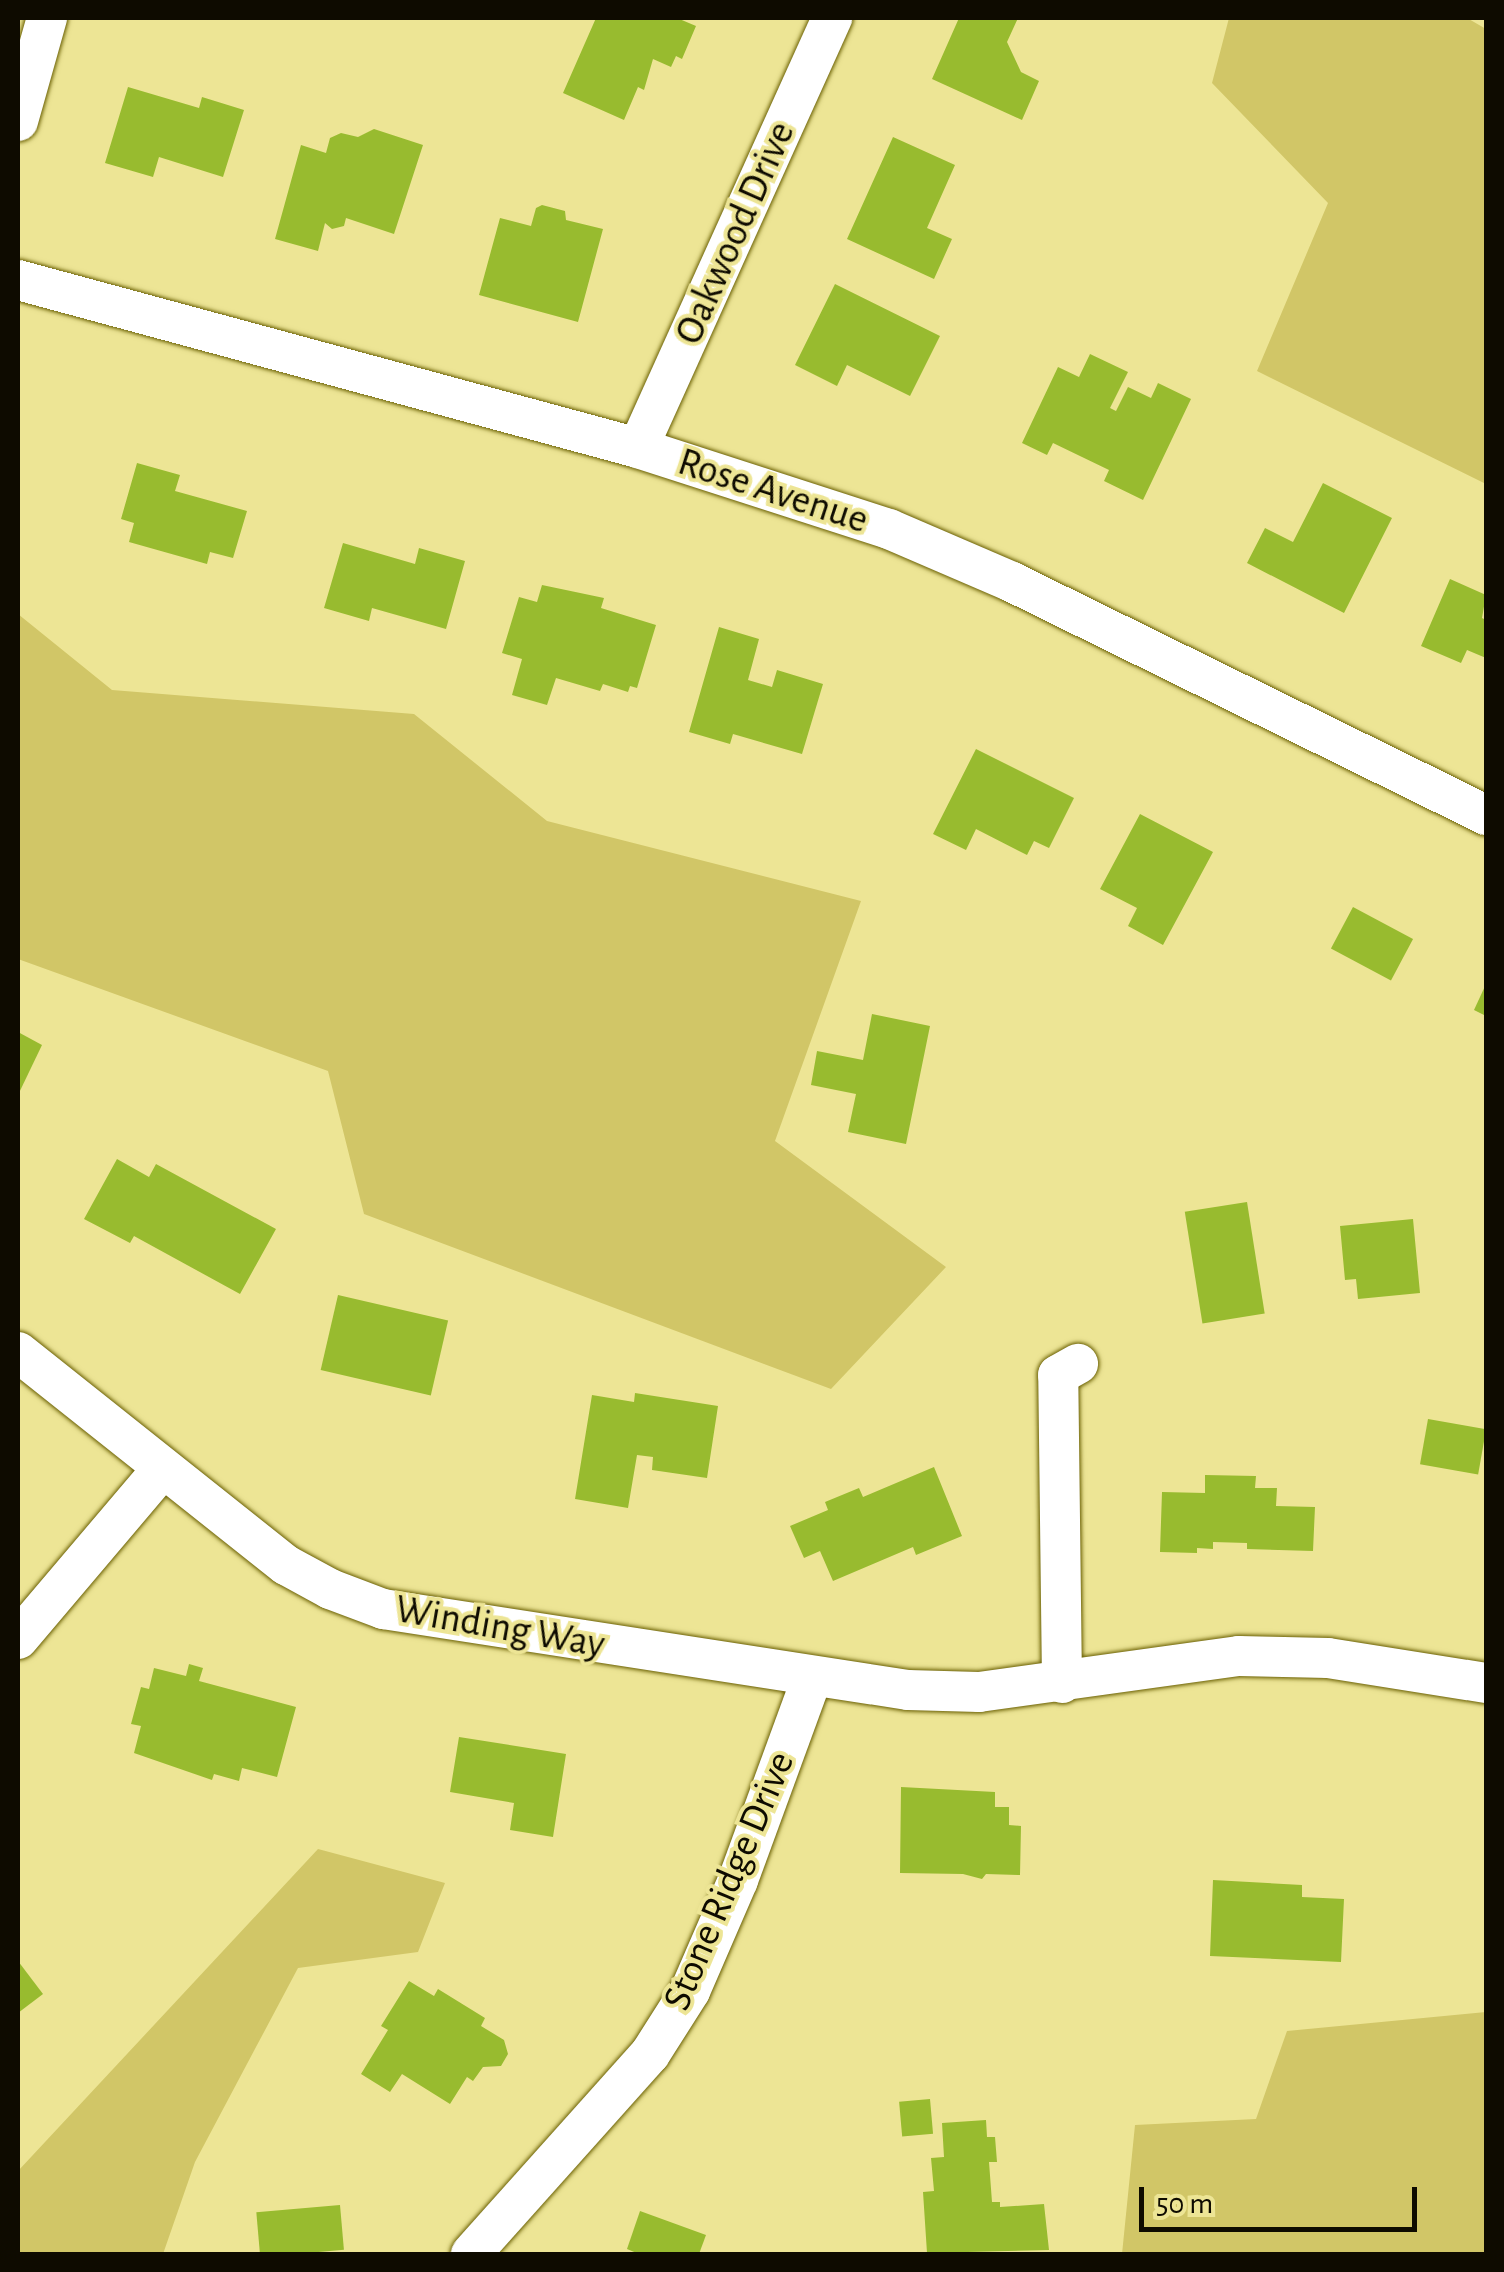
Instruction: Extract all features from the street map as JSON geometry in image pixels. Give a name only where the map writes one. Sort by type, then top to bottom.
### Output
[{"type":"street","points":[[18,121],[47,18]]},
{"type":"street","name":"Oakwood Drive","points":[[638,448],[832,18]]},
{"type":"street","name":"Rose Avenue","points":[[18,280],[638,448],[889,529],[1012,582],[1486,816]]},
{"type":"street","name":"Winding Way","points":[[18,1352],[286,1565],[330,1590],[383,1608],[908,1690],[979,1692],[1238,1656],[1328,1658],[1486,1683]]},
{"type":"street","points":[[1062,1683],[1058,1375],[1078,1364]]},
{"type":"street","points":[[18,1638],[163,1468]]},
{"type":"street","name":"Stone Ridge Drive","points":[[471,2254],[650,2054],[690,1992],[738,1880],[812,1678]]},
{"type":"shaded area","points":[[1229,18],[1467,18],[1486,29],[1486,484],[1257,371],[1328,203],[1212,83]]},
{"type":"shaded area","points":[[18,614],[112,690],[414,714],[547,821],[861,901],[775,1141],[946,1267],[831,1389],[364,1214],[328,1071],[18,959]]},
{"type":"shaded area","points":[[318,1849],[445,1883],[418,1952],[298,1968],[195,2162],[163,2254],[18,2254],[18,2171]]},
{"type":"shaded area","points":[[1486,2012],[1484,2254],[1122,2254],[1135,2125],[1256,2119],[1287,2031]]},
{"type":"building","points":[[596,18],[677,18],[696,26],[682,59],[676,56],[671,67],[653,59],[644,90],[638,87],[624,120],[563,93]]},
{"type":"building","points":[[959,18],[1018,18],[1007,42],[1021,72],[1039,81],[1022,120],[932,79]]},
{"type":"building","points":[[128,87],[199,108],[202,97],[244,110],[223,177],[159,157],[153,177],[105,163]]},
{"type":"building","points":[[374,129],[423,145],[394,234],[346,218],[344,226],[332,229],[325,223],[318,251],[275,239],[301,145],[326,153],[330,138],[341,133],[358,137]]},
{"type":"building","points":[[893,137],[955,165],[927,228],[952,239],[934,279],[847,239]]},
{"type":"building","points":[[542,205],[565,211],[566,220],[603,229],[578,322],[479,295],[500,218],[531,226],[536,208]]},
{"type":"building","points":[[835,284],[940,336],[910,396],[847,365],[837,386],[795,365]]},
{"type":"building","points":[[1090,354],[1128,372],[1110,408],[1116,411],[1128,387],[1151,398],[1158,383],[1191,399],[1143,500],[1104,481],[1109,470],[1053,443],[1047,455],[1022,443],[1058,367],[1079,377]]},
{"type":"building","points":[[137,463],[180,475],[175,491],[247,511],[233,558],[210,552],[207,564],[129,542],[134,523],[121,519]]},
{"type":"building","points":[[1323,483],[1392,518],[1344,613],[1247,563],[1265,528],[1293,542]]},
{"type":"building","points":[[343,543],[415,564],[419,548],[465,561],[446,629],[372,608],[369,621],[324,608]]},
{"type":"building","points":[[1450,579],[1486,595],[1482,618],[1486,620],[1486,658],[1467,650],[1461,663],[1421,646]]},
{"type":"building","points":[[542,585],[604,598],[601,608],[656,625],[637,688],[630,686],[628,692],[603,684],[600,691],[556,678],[547,705],[512,695],[522,659],[502,653],[519,597],[537,602]]},
{"type":"building","points":[[719,627],[759,639],[748,680],[772,687],[777,670],[823,684],[802,754],[733,734],[730,744],[689,732]]},
{"type":"building","points":[[976,749],[1074,798],[1049,848],[1034,841],[1027,855],[976,829],[966,850],[933,834]]},
{"type":"building","points":[[1140,814],[1213,852],[1163,945],[1128,926],[1137,908],[1100,889]]},
{"type":"building","points":[[1353,907],[1413,939],[1391,980],[1331,948]]},
{"type":"building","points":[[1486,984],[1486,1016],[1474,1010]]},
{"type":"building","points":[[872,1014],[930,1026],[906,1144],[848,1132],[856,1094],[811,1085],[817,1051],[863,1060]]},
{"type":"building","points":[[18,1032],[42,1045],[18,1095]]},
{"type":"building","points":[[117,1159],[149,1177],[156,1164],[276,1229],[240,1294],[134,1236],[130,1243],[84,1219]]},
{"type":"building","points":[[1247,1202],[1265,1314],[1202,1323],[1185,1212]]},
{"type":"building","points":[[1413,1219],[1420,1293],[1358,1299],[1356,1279],[1345,1280],[1340,1226]]},
{"type":"building","points":[[338,1295],[448,1320],[431,1395],[321,1370]]},
{"type":"building","points":[[635,1393],[718,1406],[707,1478],[652,1470],[653,1457],[637,1455],[628,1508],[575,1499],[592,1395],[634,1402]]},
{"type":"building","points":[[1428,1419],[1486,1429],[1478,1475],[1420,1464]]},
{"type":"building","points":[[934,1467],[962,1536],[916,1555],[913,1547],[833,1581],[820,1551],[804,1558],[790,1526],[828,1510],[825,1502],[859,1488],[863,1497]]},
{"type":"building","points":[[1205,1475],[1256,1476],[1255,1488],[1277,1488],[1276,1506],[1315,1507],[1313,1551],[1247,1549],[1247,1543],[1213,1542],[1213,1549],[1197,1548],[1197,1553],[1160,1552],[1162,1492],[1205,1493]]},
{"type":"building","points":[[189,1664],[203,1668],[199,1681],[296,1707],[277,1777],[242,1768],[239,1781],[214,1774],[212,1780],[134,1753],[141,1726],[131,1724],[141,1687],[149,1689],[154,1668],[186,1676]]},
{"type":"building","points":[[459,1737],[566,1754],[553,1837],[510,1830],[514,1803],[450,1792]]},
{"type":"building","points":[[901,1787],[995,1792],[995,1807],[1009,1807],[1009,1825],[1021,1826],[1020,1875],[986,1874],[982,1879],[963,1874],[900,1873]]},
{"type":"building","points":[[1213,1880],[1302,1885],[1302,1897],[1344,1899],[1341,1962],[1210,1956]]},
{"type":"building","points":[[18,1961],[43,1994],[18,2013]]},
{"type":"building","points":[[409,1981],[434,1996],[438,1989],[485,2018],[481,2026],[504,2040],[508,2054],[501,2066],[483,2067],[473,2081],[467,2077],[450,2104],[402,2074],[390,2092],[361,2074],[388,2030],[381,2026]]},
{"type":"building","points":[[930,2099],[933,2134],[902,2137],[899,2102]]},
{"type":"building","points":[[986,2120],[987,2137],[995,2137],[997,2162],[989,2162],[992,2202],[1000,2202],[1000,2207],[1044,2204],[1049,2250],[927,2253],[923,2192],[934,2191],[931,2158],[944,2157],[942,2123]]},
{"type":"building","points":[[340,2205],[344,2250],[260,2254],[256,2212]]},
{"type":"building","points":[[640,2211],[706,2235],[699,2254],[639,2254],[627,2249]]}]
